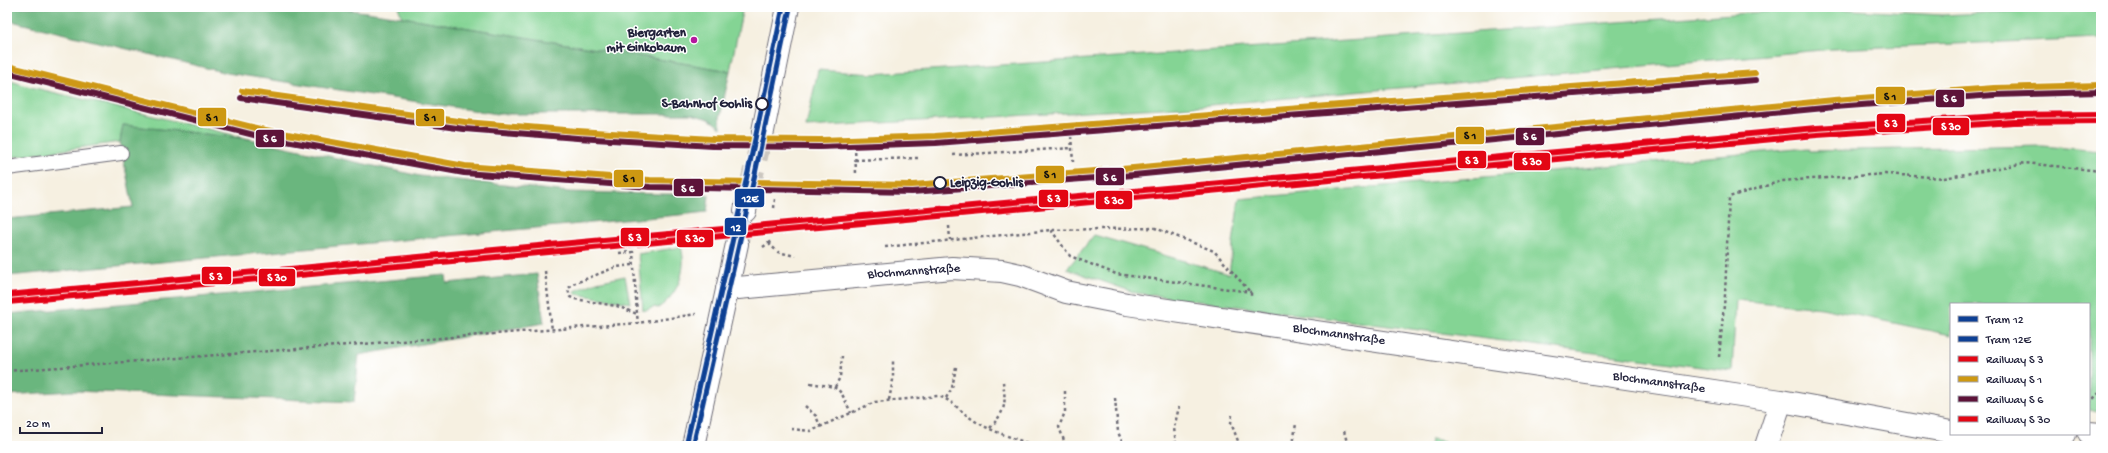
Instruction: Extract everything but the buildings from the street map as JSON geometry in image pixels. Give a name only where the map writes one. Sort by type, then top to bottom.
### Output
[{"type":"street","points":[[763,131],[788,7]]},
{"type":"street","points":[[693,446],[737,244]]},
{"type":"street","name":"Blochmannstraße","points":[[727,289],[952,268],[1002,271],[1066,292],[1127,304],[1782,401],[1950,432]]},
{"type":"street","points":[[1766,446],[1782,401]]},
{"type":"street","points":[[2090,433],[2101,434]]},
{"type":"street","points":[[1964,435],[2005,444],[2059,435]]},
{"type":"street","points":[[2076,446],[2079,435]]},
{"type":"lane","points":[[7,168],[121,153]]},
{"type":"path","points":[[1071,136],[1073,162]]},
{"type":"path","points":[[855,146],[856,174]]},
{"type":"path","points":[[952,155],[1072,148]]},
{"type":"path","points":[[855,160],[918,158]]},
{"type":"path","points":[[1719,357],[1725,295],[1729,197],[1782,181],[1884,174],[1944,178],[2025,163],[2101,171]]},
{"type":"path","points":[[949,226],[950,240]]},
{"type":"path","points":[[880,247],[1051,230],[1156,228],[1214,251],[1251,293],[1250,322]]},
{"type":"path","points":[[1051,230],[1070,256],[1116,274],[1251,293]]},
{"type":"path","points":[[771,241],[770,245],[778,252],[796,256],[803,255]]},
{"type":"path","points":[[619,253],[633,252],[638,323]]},
{"type":"path","points":[[633,265],[616,267],[573,284],[568,289],[570,297],[575,299],[617,306],[637,314]]},
{"type":"path","points":[[545,271],[552,330]]},
{"type":"path","points":[[7,370],[638,323],[722,311]]},
{"type":"path","points":[[835,387],[840,377],[842,356]]},
{"type":"path","points":[[889,400],[893,380],[893,361]]},
{"type":"path","points":[[946,398],[952,388],[956,367]]},
{"type":"path","points":[[990,428],[1001,416],[1005,407],[1002,382]]},
{"type":"path","points":[[810,383],[835,387],[841,391],[851,413]]},
{"type":"path","points":[[1065,391],[1065,412],[1060,427],[1066,446]]},
{"type":"path","points":[[2090,402],[2101,391]]},
{"type":"path","points":[[791,429],[811,432],[875,402],[938,396],[946,398],[969,417],[990,428],[1036,446]]},
{"type":"path","points":[[1116,398],[1118,432],[1124,446]]},
{"type":"path","points":[[805,406],[816,416],[821,428]]},
{"type":"path","points":[[1176,444],[1174,428],[1179,407]]},
{"type":"path","points":[[1232,414],[1231,423],[1240,446]]},
{"type":"path","points":[[1293,446],[1296,424]]},
{"type":"path","points":[[1344,431],[1348,446]]},
{"type":"path","points":[[1146,446],[1176,444],[1190,446]]},
{"type":"green space","points":[[7,7],[330,7],[402,17],[730,71],[720,117],[721,128],[709,119],[691,114],[498,114],[227,73],[7,20]]},
{"type":"green space","points":[[398,7],[743,7],[730,71],[402,17]]},
{"type":"green space","points":[[1819,8],[1942,15],[2079,8],[2101,11],[2101,38],[1833,49],[1199,106],[806,127],[818,70],[873,74]]},
{"type":"green space","points":[[7,80],[250,139],[123,125],[120,142],[7,158]]},
{"type":"green space","points":[[123,125],[250,139],[420,176],[569,192],[709,195],[707,212],[7,276],[7,219],[133,207],[120,142]]},
{"type":"green space","points":[[2042,146],[2101,151],[2101,411],[2090,410],[2090,303],[1950,303],[1950,335],[1822,308],[1736,300],[1732,371],[1136,293],[1067,269],[1094,235],[1229,274],[1239,199],[1808,148],[1809,151]]},
{"type":"green space","points":[[681,247],[683,256],[682,273],[671,297],[658,308],[654,307],[643,311],[638,254]]},
{"type":"green space","points":[[537,274],[544,323],[359,355],[354,402],[73,391],[7,395],[7,314],[446,275],[447,283]]},
{"type":"green space","points":[[625,276],[630,303],[576,294],[575,291],[597,282]]},
{"type":"green space","points":[[1431,439],[1444,441],[1443,446],[1430,446]]},
{"type":"tunnel","points":[[749,191],[763,131]]},
{"type":"tunnel","points":[[737,244],[745,211]]},
{"type":"tram line","name":"12","points":[[686,446],[748,172],[783,7]]},
{"type":"tram line","name":"12E","points":[[693,446],[755,174],[790,8]]},
{"type":"transit line","points":[[7,66],[260,129],[465,166],[650,180],[912,185],[1133,168],[1834,100],[1994,88],[2101,85]]},
{"type":"transit line","points":[[7,73],[258,136],[464,173],[650,187],[912,192],[1134,175],[1835,107],[1994,95],[2101,92]]},
{"type":"transit line","points":[[242,91],[465,122],[577,131],[713,139],[820,140],[935,136],[1755,73]]},
{"type":"transit line","points":[[241,98],[464,129],[577,138],[713,146],[820,147],[936,143],[1756,80]]},
{"type":"transit line","points":[[7,295],[1816,128],[2014,115],[2101,114]]},
{"type":"transit line","points":[[8,302],[1817,135],[2014,122],[2101,121]]},
{"type":"place","name":"Biergarten mit Ginkobaum","points":[[694,40]]},
{"type":"place","name":"S-Bahnhof Gohlis","points":[[762,104]]},
{"type":"place","name":"Leipzig-Gohlis","points":[[940,183]]}]
